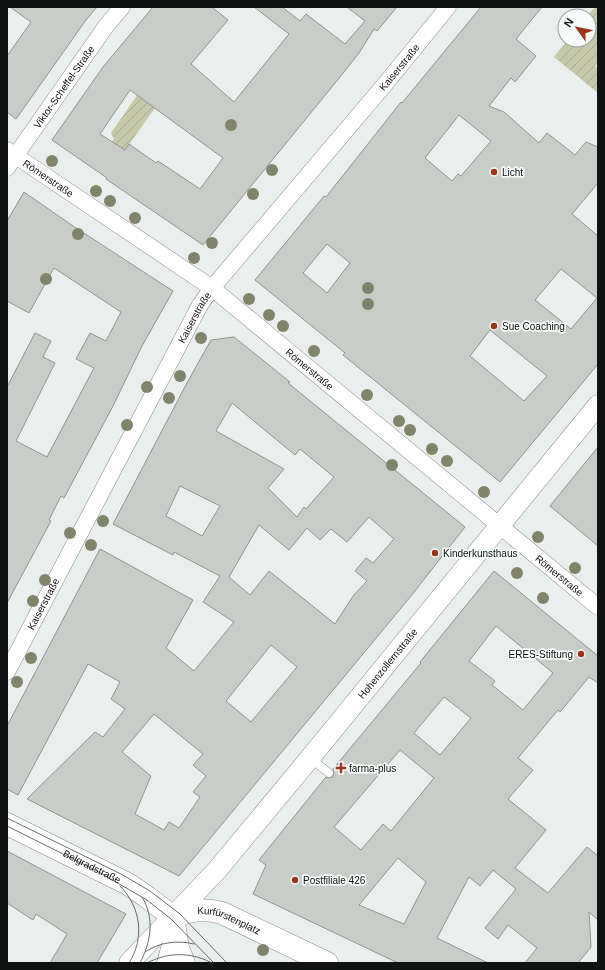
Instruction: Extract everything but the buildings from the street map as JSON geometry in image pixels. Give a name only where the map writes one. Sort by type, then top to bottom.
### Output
[{"type":"main road","name":"Belgradstraße","points":[[7,824],[128,884],[141,892],[172,917]]},
{"type":"main road","name":"Kurfürstenplatz","points":[[172,917],[197,910],[206,910],[222,914],[328,963]]},
{"type":"main road","points":[[172,917],[178,948],[184,963]]},
{"type":"street","name":"Viktor-Scheffel-Straße","points":[[10,158],[106,26],[122,7]]},
{"type":"street","name":"Kaiserstraße","points":[[7,672],[200,305],[212,288],[386,83],[448,7]]},
{"type":"street","name":"Römerstraße","points":[[10,158],[212,288],[598,607]]},
{"type":"street","name":"Hohenzollernstraße","points":[[129,963],[218,869],[598,405]]},
{"type":"street","points":[[167,963],[173,942],[172,917]]},
{"type":"lane","points":[[310,758],[329,773]]},
{"type":"green space","points":[[598,7],[597,24],[597,8],[594,8]]},
{"type":"green space","points":[[598,27],[598,62],[595,66],[598,69],[598,93],[554,57],[561,48],[597,48]]},
{"type":"green space","points":[[138,94],[155,108],[125,150],[112,142],[114,139],[111,133]]},
{"type":"tram line","points":[[7,818],[121,874],[150,891],[180,914],[227,963]]},
{"type":"tram line","points":[[7,826],[97,871],[147,900],[171,919],[214,963]]},
{"type":"tram line","points":[[120,886],[133,903],[138,923],[139,933],[137,943],[129,963]]},
{"type":"tram line","points":[[140,963],[147,947],[150,930],[149,913],[142,897]]},
{"type":"tram line","points":[[145,952],[157,946],[175,942],[194,944]]},
{"type":"tram line","points":[[147,963],[155,959],[171,955],[195,956],[210,962]]},
{"type":"place","name":"Licht","points":[[494,172]]},
{"type":"place","name":"Sue Coaching","points":[[494,326]]},
{"type":"place","name":"Kinderkunsthaus","points":[[435,553]]},
{"type":"place","name":"ERES-Stiftung","points":[[581,654]]},
{"type":"place","name":"farma-plus","points":[[341,768]]},
{"type":"place","name":"Postfiliale 426","points":[[295,880]]}]
